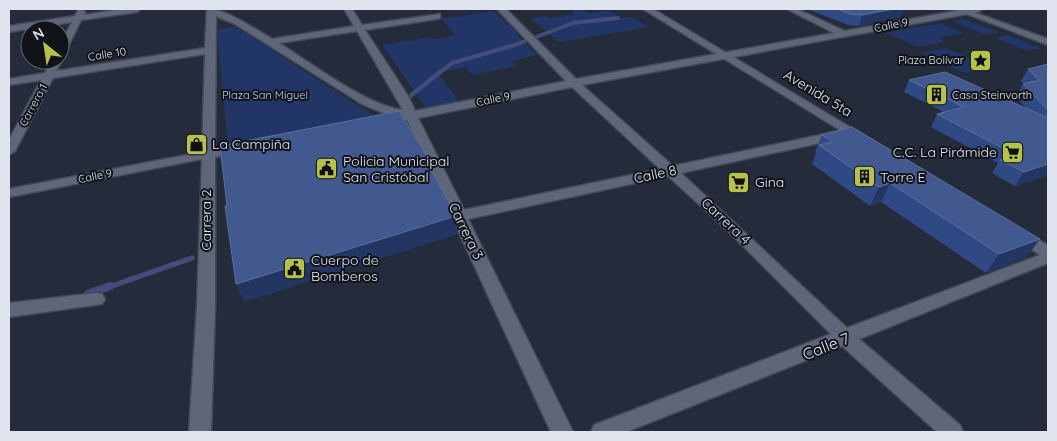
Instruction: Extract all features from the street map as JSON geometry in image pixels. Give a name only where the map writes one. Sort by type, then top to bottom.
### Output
[{"type":"street","points":[[70,34],[82,9]]},
{"type":"street","points":[[9,29],[137,9]]},
{"type":"street","name":"Carrera 3","points":[[348,9],[402,96],[562,432]]},
{"type":"street","name":"Carrera 4","points":[[501,9],[574,83],[734,228],[846,338],[952,432]]},
{"type":"street","name":"Avenida 5ta","points":[[647,9],[727,55],[877,147]]},
{"type":"street","points":[[791,9],[845,34]]},
{"type":"street","name":"Calle 9","points":[[371,123],[574,83],[845,34],[962,10],[978,9]]},
{"type":"street","points":[[962,10],[1048,42]]},
{"type":"street","points":[[212,11],[238,22],[366,102],[389,112],[410,115]]},
{"type":"street","name":"Carrera 2","points":[[200,432],[206,306],[207,155],[212,11]]},
{"type":"street","points":[[270,42],[437,16]]},
{"type":"street","points":[[210,28],[225,22],[238,22]]},
{"type":"street","name":"Calle 10","points":[[9,82],[210,50]]},
{"type":"street","name":"Carrera 1","points":[[9,151],[51,70]]},
{"type":"street","name":"Calle 8","points":[[459,216],[852,132]]},
{"type":"street","name":"Calle 9","points":[[9,193],[256,145]]},
{"type":"street","points":[[1007,227],[1048,252]]},
{"type":"street","name":"Calle 7","points":[[602,432],[1048,258]]},
{"type":"street","points":[[9,310],[96,299]]},
{"type":"green space","points":[[582,9],[587,13],[608,10],[621,18],[631,17],[649,27],[559,42],[530,18],[547,16],[551,18],[574,14],[571,11]]},
{"type":"green space","points":[[493,11],[516,31],[518,36],[537,55],[512,61],[516,66],[473,75],[465,67],[438,73],[459,101],[426,108],[382,45],[456,35],[441,19]]},
{"type":"green space","points":[[963,19],[999,32],[986,35],[951,21]]},
{"type":"green space","points":[[940,23],[964,33],[938,38],[945,42],[918,47],[886,33]]},
{"type":"green space","name":"Plaza San Miguel","points":[[235,26],[376,117],[228,146],[217,30]]},
{"type":"green space","points":[[1008,35],[1041,48],[1027,51],[995,38]]},
{"type":"green space","points":[[946,48],[992,67],[965,73],[920,53]]},
{"type":"building","points":[[837,9],[894,9],[862,15],[851,14]]},
{"type":"building","points":[[1048,64],[1048,110],[1023,84],[1039,80],[1028,69]]},
{"type":"building","points":[[945,72],[1048,118],[1048,164],[1024,172],[1000,160],[1016,155],[937,114],[964,107],[909,80]]},
{"type":"building","points":[[399,111],[429,159],[426,160],[456,216],[236,284],[225,206],[227,206],[220,146]]},
{"type":"building","points":[[852,127],[1040,239],[999,254],[890,183],[879,187],[819,145],[833,142],[822,135]]},
{"type":"waterway","points":[[438,74],[452,63],[515,45],[573,23],[618,18]]},
{"type":"waterway","points":[[409,97],[440,72]]},
{"type":"waterway","points":[[106,288],[192,258]]},
{"type":"waterway","points":[[88,294],[110,286]]},
{"type":"place","name":"Plaza Bolívar","points":[[980,60]]},
{"type":"place","name":"Casa Steinvorth","points":[[936,95]]},
{"type":"place","name":"La Campiña","points":[[196,144]]},
{"type":"place","name":"C.C. La Pirámide","points":[[1013,152]]},
{"type":"place","name":"Policia Municipal San Cristóbal","points":[[327,169]]},
{"type":"place","name":"Torre E","points":[[864,177]]},
{"type":"place","name":"Gina","points":[[739,182]]},
{"type":"place","name":"Cuerpo de Bomberos","points":[[295,268]]}]
